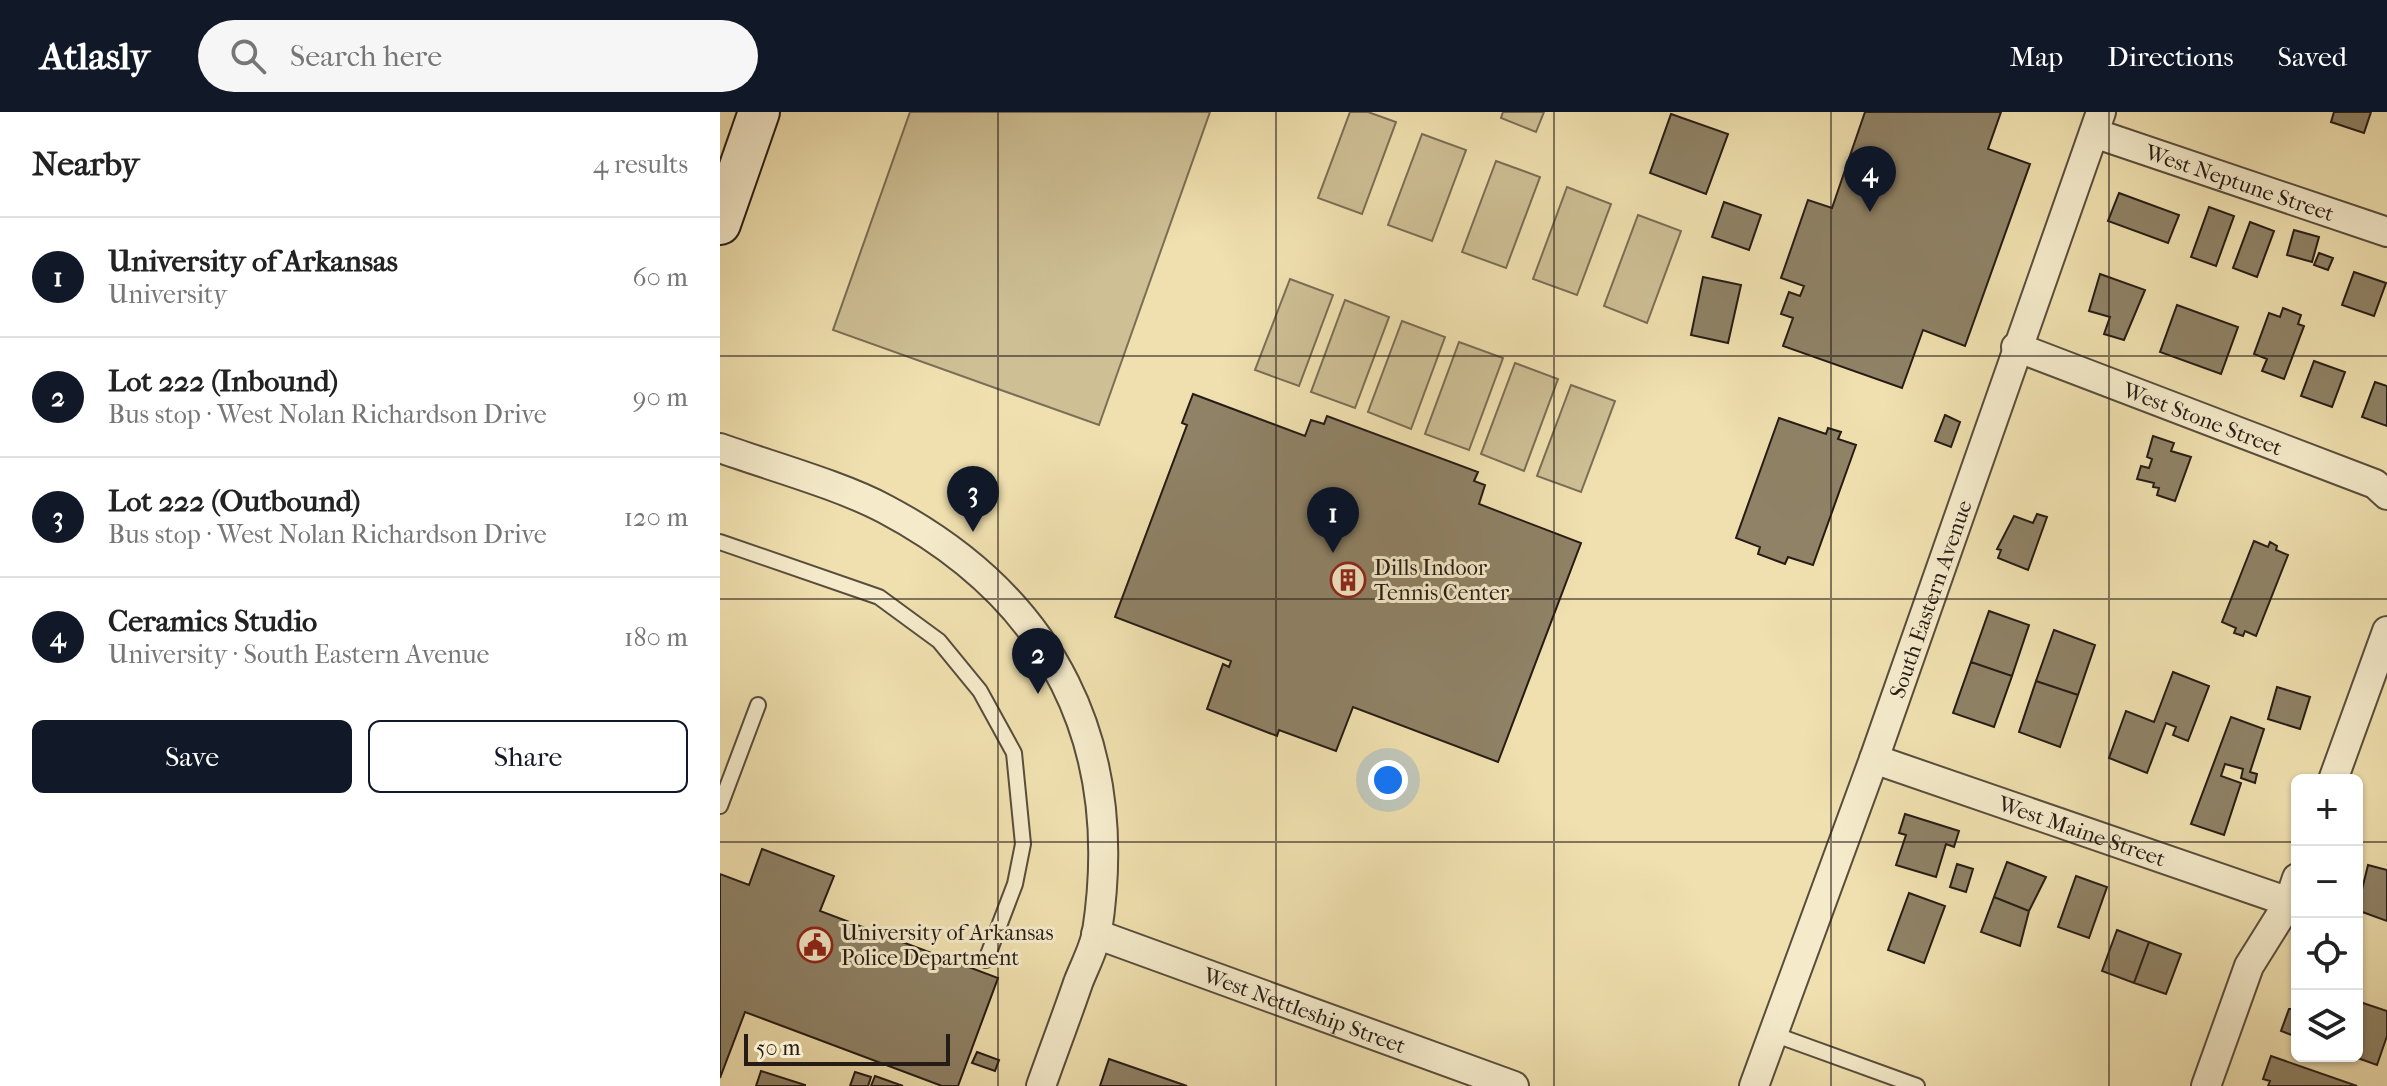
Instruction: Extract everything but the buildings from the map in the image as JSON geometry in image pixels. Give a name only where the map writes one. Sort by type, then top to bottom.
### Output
[{"type":"main road","points":[[720,224],[759,112]]},
{"type":"street","name":"West Neptune Street","points":[[2097,122],[2387,232]]},
{"type":"street","name":"South Eastern Avenue","points":[[1754,1086],[1874,759],[2097,122]]},
{"type":"street","name":"West Stone Street","points":[[2016,347],[2375,484],[2387,495]]},
{"type":"street","points":[[720,448],[882,507],[954,549],[1009,599],[1049,651],[1083,722],[1096,776],[1103,861],[1096,934],[1041,1086]]},
{"type":"street","points":[[2335,774],[2387,631]]},
{"type":"street","name":"West Maine Street","points":[[1874,759],[2291,889]]},
{"type":"street","points":[[2206,1086],[2249,966],[2291,893]]},
{"type":"street","name":"West Nettleship Street","points":[[1096,934],[1514,1086]]},
{"type":"lane","points":[[720,542],[879,597],[939,641],[980,691],[1014,753],[1023,844],[1015,884],[986,960]]},
{"type":"lane","points":[[720,806],[758,705]]},
{"type":"lane","points":[[1773,1034],[1917,1086]]},
{"type":"shaded area","points":[[910,112],[1210,112],[1099,425],[833,330]]},
{"type":"shaded area","points":[[1350,112],[1368,112],[1396,122],[1362,214],[1318,198]]},
{"type":"shaded area","points":[[1503,112],[1544,112],[1536,132],[1501,118]]},
{"type":"shaded area","points":[[1422,134],[1466,150],[1432,241],[1388,225]]},
{"type":"shaded area","points":[[1496,161],[1540,177],[1506,268],[1462,252]]},
{"type":"shaded area","points":[[1567,187],[1611,204],[1577,295],[1533,279]]},
{"type":"shaded area","points":[[1638,215],[1681,231],[1647,323],[1604,306]]},
{"type":"shaded area","points":[[1290,279],[1333,295],[1299,386],[1255,370]]},
{"type":"shaded area","points":[[1345,300],[1389,317],[1355,408],[1311,392]]},
{"type":"shaded area","points":[[1402,321],[1445,337],[1411,429],[1368,412]]},
{"type":"shaded area","points":[[1459,342],[1503,358],[1469,450],[1425,434]]},
{"type":"shaded area","points":[[1515,363],[1558,379],[1524,471],[1481,454]]},
{"type":"shaded area","points":[[1571,385],[1615,401],[1581,492],[1537,476]]},
{"type":"place","name":"Ceramics Studio","points":[[1870,212]]},
{"type":"place","name":"Lot 222 (Outbound)","points":[[973,532]]},
{"type":"place","name":"University of Arkansas","points":[[1333,553]]},
{"type":"place","name":"Dills Indoor Tennis Center","points":[[1348,580]]},
{"type":"place","name":"Lot 222 (Inbound)","points":[[1038,694]]},
{"type":"place","name":"University of Arkansas Police Department","points":[[815,945]]}]
